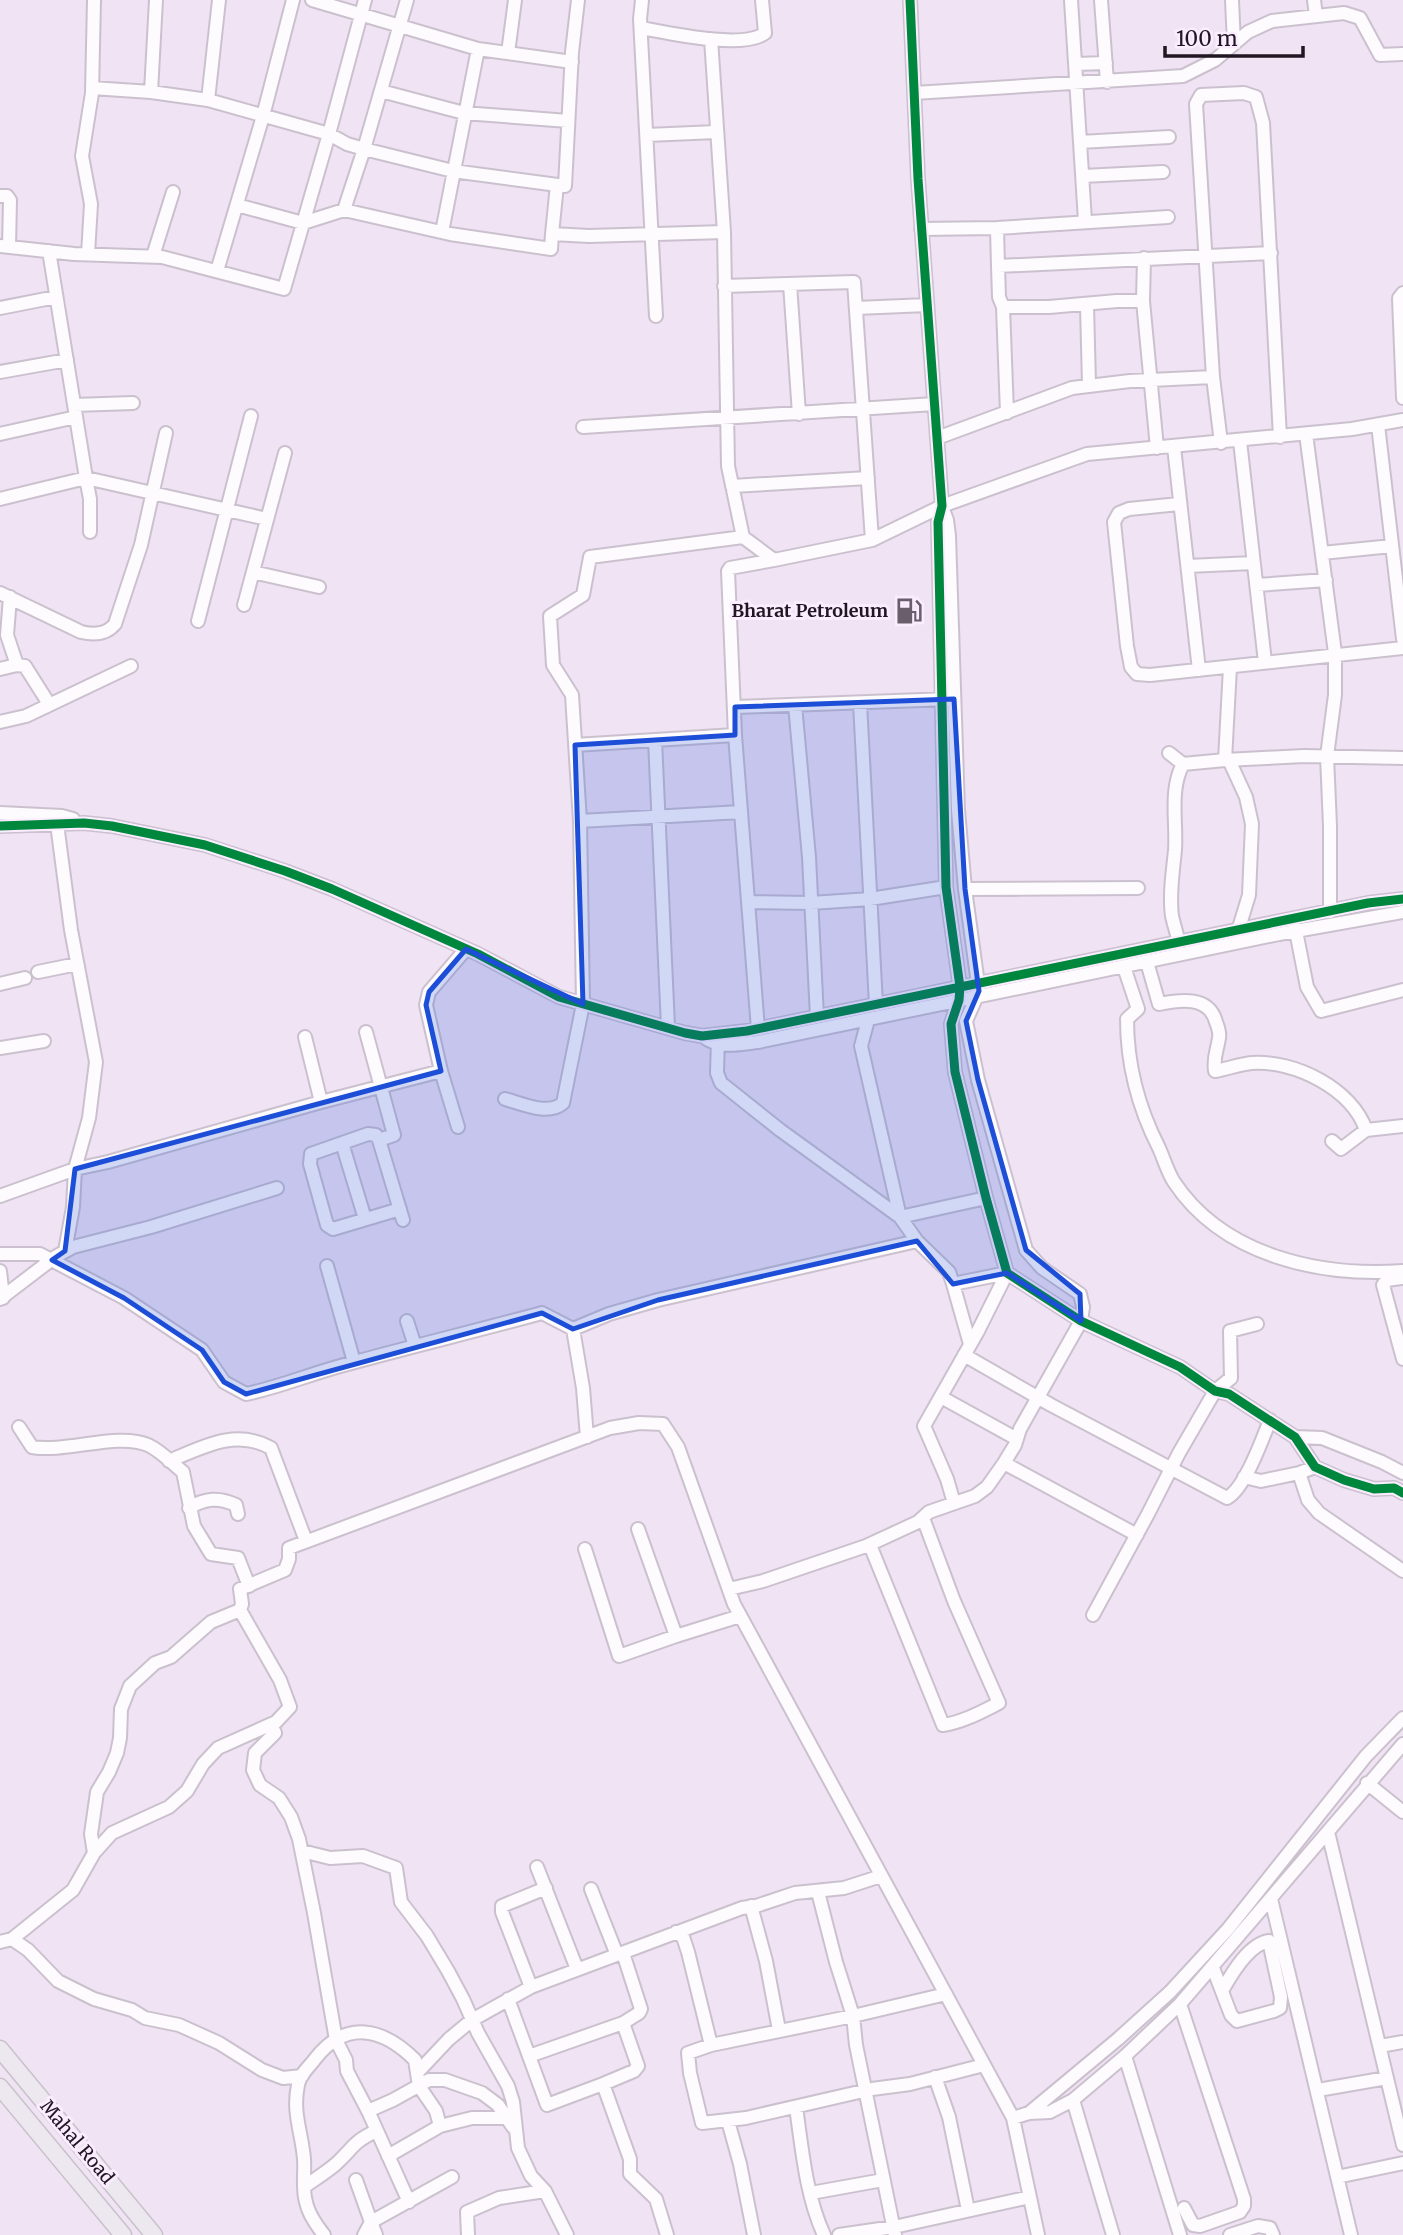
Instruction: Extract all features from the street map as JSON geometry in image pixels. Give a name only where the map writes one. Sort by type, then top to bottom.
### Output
[{"type":"main road","name":"Mahal Road","points":[[0,2049],[154,2235]]},
{"type":"main road","name":"Mahal Road","points":[[0,2087],[123,2235]]},
{"type":"street","points":[[88,254],[91,204],[82,156],[92,88],[93,0]]},
{"type":"street","points":[[151,92],[156,0]]},
{"type":"street","points":[[208,100],[219,0]]},
{"type":"street","points":[[217,271],[264,116],[293,0]]},
{"type":"street","points":[[312,0],[478,49],[572,62]]},
{"type":"street","points":[[0,196],[10,200],[5,247],[153,256],[284,289],[365,0]]},
{"type":"street","points":[[344,210],[407,0]]},
{"type":"street","points":[[508,53],[515,0]]},
{"type":"street","points":[[92,88],[208,100],[329,134],[347,144],[364,149],[453,171],[565,186],[578,0]]},
{"type":"street","points":[[642,0],[641,28],[656,316]]},
{"type":"street","points":[[641,28],[711,39],[757,39],[765,33],[762,0]]},
{"type":"street","points":[[729,1589],[870,1545],[890,1537],[929,1512],[975,1496],[987,1488],[1004,1463],[1081,1321],[1083,1307],[1080,1294],[1042,1268],[1026,1250],[978,1080],[966,1021],[976,998],[978,984],[965,889],[947,699],[938,522],[942,506],[921,229],[910,0]]},
{"type":"street","points":[[1071,0],[1085,221]]},
{"type":"street","points":[[1101,0],[1107,82]]},
{"type":"street","points":[[1232,0],[1234,44]]},
{"type":"street","points":[[1314,0],[1316,16]]},
{"type":"street","points":[[914,93],[1183,76],[1215,60],[1248,32],[1272,21],[1345,13],[1360,18],[1380,55],[1403,54]]},
{"type":"street","points":[[711,39],[724,232],[728,466],[743,537],[774,560]]},
{"type":"street","points":[[442,232],[478,49]]},
{"type":"street","points":[[1076,64],[1106,63]]},
{"type":"street","points":[[381,91],[464,113],[568,121]]},
{"type":"street","points":[[1221,443],[1213,377],[1196,104],[1201,95],[1215,93],[1252,94],[1258,102],[1264,139],[1280,437]]},
{"type":"street","points":[[648,135],[716,132]]},
{"type":"street","points":[[1080,142],[1169,137]]},
{"type":"street","points":[[1083,176],[1163,172]]},
{"type":"street","points":[[237,205],[303,223],[344,210],[442,232],[551,248],[557,185]]},
{"type":"street","points":[[153,256],[173,192]]},
{"type":"street","points":[[921,229],[997,228],[1168,217]]},
{"type":"street","points":[[997,228],[1007,413]]},
{"type":"street","points":[[552,233],[589,236],[651,232],[724,232]]},
{"type":"street","points":[[49,251],[90,499],[90,532]]},
{"type":"street","points":[[998,266],[1270,253]]},
{"type":"street","points":[[1144,258],[1143,301],[1157,448]]},
{"type":"street","points":[[724,286],[854,282],[872,540]]},
{"type":"street","points":[[790,284],[799,414]]},
{"type":"street","points":[[1403,293],[1399,298],[1403,398]]},
{"type":"street","points":[[0,308],[56,297]]},
{"type":"street","points":[[1003,307],[1143,301]]},
{"type":"street","points":[[856,308],[927,305]]},
{"type":"street","points":[[1087,305],[1089,385]]},
{"type":"street","points":[[0,372],[66,360]]},
{"type":"street","points":[[937,438],[1054,393],[1089,385],[1213,377]]},
{"type":"street","points":[[0,434],[75,411],[133,403]]},
{"type":"street","points":[[583,428],[934,404]]},
{"type":"street","points":[[198,621],[250,416]]},
{"type":"street","points":[[758,1029],[735,734],[730,568],[872,540],[942,506],[1087,454],[1280,437],[1403,420]]},
{"type":"street","points":[[1378,425],[1403,639]]},
{"type":"street","points":[[17,665],[7,635],[5,595],[92,635],[111,630],[115,624],[141,545],[166,433]]},
{"type":"street","points":[[1306,434],[1335,653],[1335,695],[1327,756],[1331,826],[1330,912]]},
{"type":"street","points":[[1240,441],[1265,662]]},
{"type":"street","points":[[1174,447],[1199,670]]},
{"type":"street","points":[[244,605],[285,453]]},
{"type":"street","points":[[0,499],[86,478],[267,520]]},
{"type":"street","points":[[732,486],[868,478]]},
{"type":"street","points":[[1179,504],[1129,509],[1119,513],[1114,522],[1127,646],[1132,667],[1137,674],[1150,675],[1335,653],[1403,648]]},
{"type":"street","points":[[505,1100],[545,1110],[556,1109],[563,1103],[583,1004],[579,821],[572,695],[553,665],[550,616],[583,595],[590,557],[743,537]]},
{"type":"street","points":[[1322,553],[1392,546]]},
{"type":"street","points":[[1188,566],[1253,563]]},
{"type":"street","points":[[253,572],[319,587]]},
{"type":"street","points":[[1257,585],[1326,580]]},
{"type":"street","points":[[0,669],[17,665],[27,668],[49,704]]},
{"type":"street","points":[[0,722],[26,716],[131,666]]},
{"type":"street","points":[[1230,667],[1227,760],[1246,797],[1252,824],[1249,895],[1238,931]]},
{"type":"street","points":[[735,707],[947,699]]},
{"type":"street","points":[[947,699],[946,887],[959,994],[951,1024],[955,1072],[1007,1273],[1081,1321],[1180,1367],[1215,1391],[1229,1394],[1295,1437],[1315,1466],[1344,1480],[1374,1489],[1399,1491],[1402,1473],[1382,1462],[1322,1438],[1295,1437]]},
{"type":"street","points":[[860,703],[876,1005]]},
{"type":"street","points":[[795,705],[809,857],[817,1017]]},
{"type":"street","points":[[575,745],[735,734]]},
{"type":"street","points":[[655,740],[667,1027]]},
{"type":"street","points":[[1169,753],[1183,764],[1327,756],[1403,758]]},
{"type":"street","points":[[1180,943],[1172,916],[1175,788],[1177,775],[1183,764]]},
{"type":"street","points":[[579,821],[741,811]]},
{"type":"street","points":[[0,813],[112,826],[205,845],[245,857],[332,889],[466,948],[559,997],[702,1036],[709,1042],[876,1005],[959,994],[976,998],[1147,962],[1294,925],[1330,912],[1403,899]]},
{"type":"street","points":[[0,826],[58,821]]},
{"type":"street","points":[[58,821],[77,964],[96,1062],[89,1118],[75,1169],[73,1207],[65,1251]]},
{"type":"street","points":[[748,902],[811,903],[870,899],[946,887]]},
{"type":"street","points":[[965,889],[1138,888]]},
{"type":"street","points":[[717,1039],[731,1045],[758,1042],[868,1020],[959,994],[978,984],[1238,931],[1403,912]]},
{"type":"street","points":[[1294,925],[1307,987],[1321,1011],[1403,990]]},
{"type":"street","points":[[458,1127],[441,1071],[429,1019],[428,998],[429,992],[466,948]]},
{"type":"street","points":[[1147,962],[1159,1004],[1182,999],[1200,1003],[1215,1017],[1220,1036],[1213,1057],[1215,1071],[1252,1063],[1280,1066],[1315,1078],[1339,1091],[1362,1118],[1367,1130]]},
{"type":"street","points":[[38,972],[77,964]]},
{"type":"street","points":[[1124,967],[1138,1009],[1127,1019],[1127,1041],[1140,1110],[1167,1169],[1190,1200],[1209,1220],[1241,1242],[1266,1254],[1304,1265],[1338,1270],[1379,1273],[1403,1271]]},
{"type":"street","points":[[0,984],[25,978]]},
{"type":"street","points":[[868,1020],[861,1046],[900,1217]]},
{"type":"street","points":[[366,1032],[394,1135],[379,1140]]},
{"type":"street","points":[[305,1037],[321,1102]]},
{"type":"street","points":[[717,1039],[717,1073],[721,1083],[900,1217],[917,1241],[949,1272],[967,1349],[1038,1397],[1227,1497],[1233,1495],[1244,1477],[1270,1420]]},
{"type":"street","points":[[0,1048],[44,1041]]},
{"type":"street","points":[[0,1196],[75,1169],[441,1071]]},
{"type":"street","points":[[1332,1141],[1341,1149],[1367,1130],[1403,1126]]},
{"type":"street","points":[[372,1134],[379,1140],[402,1214],[365,1219],[333,1229],[327,1225],[309,1161],[311,1154],[342,1143],[372,1134]]},
{"type":"street","points":[[342,1143],[365,1219]]},
{"type":"street","points":[[1,1299],[73,1247],[150,1227],[277,1188]]},
{"type":"street","points":[[900,1217],[986,1198]]},
{"type":"street","points":[[0,1254],[40,1254],[124,1298],[202,1350],[224,1382],[246,1394],[281,1387],[296,1379],[354,1362],[542,1313],[573,1329],[609,1314],[658,1300],[917,1241]]},
{"type":"street","points":[[327,1266],[354,1362]]},
{"type":"street","points":[[0,1271],[1,1299]]},
{"type":"street","points":[[953,1284],[1007,1273]]},
{"type":"street","points":[[954,1503],[947,1479],[923,1426],[1007,1273]]},
{"type":"street","points":[[1403,1278],[1387,1280],[1383,1285],[1403,1359]]},
{"type":"street","points":[[407,1321],[415,1346]]},
{"type":"street","points":[[1093,1615],[1215,1391],[1232,1376],[1230,1331],[1257,1324]]},
{"type":"street","points":[[573,1329],[583,1388],[587,1437]]},
{"type":"street","points":[[941,1396],[1017,1439]]},
{"type":"street","points":[[6,1941],[73,1890],[94,1853],[112,1833],[169,1807],[187,1791],[203,1764],[218,1748],[271,1725],[290,1707],[281,1680],[240,1610],[240,1589],[285,1570],[290,1556],[289,1548],[610,1428],[639,1423],[663,1424],[678,1447],[740,1616],[1013,2118],[1038,2235]]},
{"type":"street","points":[[19,1427],[32,1447],[123,1441],[145,1444],[183,1472],[194,1526],[211,1554],[238,1558],[249,1586]]},
{"type":"street","points":[[169,1461],[231,1438],[261,1442],[271,1448],[306,1541]]},
{"type":"street","points":[[1004,1463],[1136,1535]]},
{"type":"street","points":[[1244,1477],[1261,1481],[1299,1473],[1315,1466]]},
{"type":"street","points":[[1299,1473],[1308,1500],[1319,1513],[1403,1571]]},
{"type":"street","points":[[189,1508],[210,1499],[226,1500],[236,1505],[238,1514]]},
{"type":"street","points":[[870,1545],[943,1725],[954,1724],[980,1713],[999,1703],[951,1592],[923,1518]]},
{"type":"street","points":[[638,1529],[676,1636]]},
{"type":"street","points":[[585,1549],[619,1656],[740,1616]]},
{"type":"street","points":[[94,1853],[91,1834],[97,1792],[117,1753],[121,1709],[130,1686],[155,1663],[171,1657],[211,1622],[240,1610]]},
{"type":"street","points":[[1029,2113],[1170,1992],[1228,1929],[1366,1756],[1403,1718]]},
{"type":"street","points":[[271,1725],[275,1733],[255,1753],[253,1770],[260,1785],[279,1798],[291,1817],[302,1851],[336,2040],[346,2060],[347,2071],[409,2202]]},
{"type":"street","points":[[1013,2118],[1029,2113],[1050,2112],[1073,2100],[1180,2004],[1250,1926],[1367,1783],[1403,1744]]},
{"type":"street","points":[[1367,1783],[1403,1812]]},
{"type":"street","points":[[1328,1832],[1403,2146]]},
{"type":"street","points":[[302,1851],[330,1858],[363,1856],[396,1868],[401,1902],[427,1936],[508,2086],[518,2148],[531,2176],[545,2192],[567,2235]]},
{"type":"street","points":[[537,1867],[577,1969]]},
{"type":"street","points":[[418,2073],[449,2039],[472,2020],[531,1987],[742,1908],[795,1892],[844,1888],[881,1875]]},
{"type":"street","points":[[531,1987],[502,1906],[546,1888]]},
{"type":"street","points":[[529,2056],[623,2023],[641,2009],[592,1889]]},
{"type":"street","points":[[818,1892],[853,2017],[856,2045],[895,2231]]},
{"type":"street","points":[[1271,1899],[1351,2235]]},
{"type":"street","points":[[751,1906],[766,1961],[779,2030]]},
{"type":"street","points":[[1250,1926],[1262,1942]]},
{"type":"street","points":[[676,1931],[683,1937],[688,1952],[711,2045]]},
{"type":"street","points":[[6,1941],[28,1950],[58,1981],[94,1999],[132,2010],[145,2018],[179,2025],[219,2043],[262,2070],[283,2078],[302,2076]]},
{"type":"street","points":[[1213,1968],[1231,2015],[1237,2021],[1280,2008],[1281,1997],[1269,1941],[1262,1942],[1242,1962],[1223,1989]]},
{"type":"street","points":[[1231,1947],[1242,1962]]},
{"type":"street","points":[[946,1994],[853,2017],[711,2045],[688,2053],[702,2123],[728,2121],[910,2084],[984,2065]]},
{"type":"street","points":[[508,1999],[547,2105],[634,2071],[638,2066],[623,2023]]},
{"type":"street","points":[[1180,2004],[1244,2199],[1240,2212],[1200,2226],[1189,2221],[1184,2208]]},
{"type":"street","points":[[324,2235],[306,2204],[303,2151],[295,2119],[298,2083],[322,2050],[348,2033],[373,2032],[391,2040],[415,2060],[419,2087],[436,2111],[440,2126]]},
{"type":"street","points":[[1380,2046],[1403,2042]]},
{"type":"street","points":[[1125,2056],[1180,2235]]},
{"type":"street","points":[[935,2077],[949,2118],[968,2210]]},
{"type":"street","points":[[1318,2090],[1387,2078]]},
{"type":"street","points":[[368,2111],[429,2080],[445,2080],[482,2093],[498,2105],[515,2130]]},
{"type":"street","points":[[603,2084],[630,2159],[629,2174],[656,2199],[667,2235]]},
{"type":"street","points":[[1073,2100],[1113,2235]]},
{"type":"street","points":[[796,2106],[811,2193],[824,2235]]},
{"type":"street","points":[[388,2156],[440,2126],[472,2118],[507,2118]]},
{"type":"street","points":[[728,2121],[740,2164],[754,2235]]},
{"type":"street","points":[[304,2187],[338,2162],[360,2139],[376,2131]]},
{"type":"street","points":[[1338,2177],[1403,2163]]},
{"type":"street","points":[[364,2235],[371,2222],[452,2177]]},
{"type":"street","points":[[356,2180],[376,2235]]},
{"type":"street","points":[[811,2193],[883,2180]]},
{"type":"street","points":[[468,2235],[467,2212],[499,2198],[545,2192]]},
{"type":"street","points":[[839,2235],[895,2231],[968,2210],[1030,2197]]},
{"type":"street","points":[[1230,2235],[1258,2226],[1270,2228],[1273,2235]]},
{"type":"highlighted area","points":[[954,699],[965,889],[979,991],[966,1021],[978,1080],[1026,1250],[1080,1294],[1081,1321],[1007,1273],[953,1284],[917,1241],[658,1300],[573,1329],[542,1313],[246,1394],[224,1382],[202,1350],[124,1298],[52,1260],[65,1251],[75,1169],[441,1071],[426,1005],[429,992],[466,949],[583,1004],[575,745],[735,735],[735,707]]},
{"type":"cycle path","points":[[910,0],[918,179],[942,506],[938,522],[946,887],[960,987],[959,1000],[951,1024],[955,1072],[1007,1273],[1081,1321],[1180,1367],[1215,1391],[1229,1394],[1295,1437],[1315,1467],[1374,1489],[1394,1488],[1403,1493]]},
{"type":"cycle path","points":[[0,826],[84,823],[205,845],[332,889],[478,954],[559,997],[702,1036],[747,1031],[1368,903],[1403,899]]},
{"type":"place","name":"Bharat Petroleum","points":[[909,611]]}]
